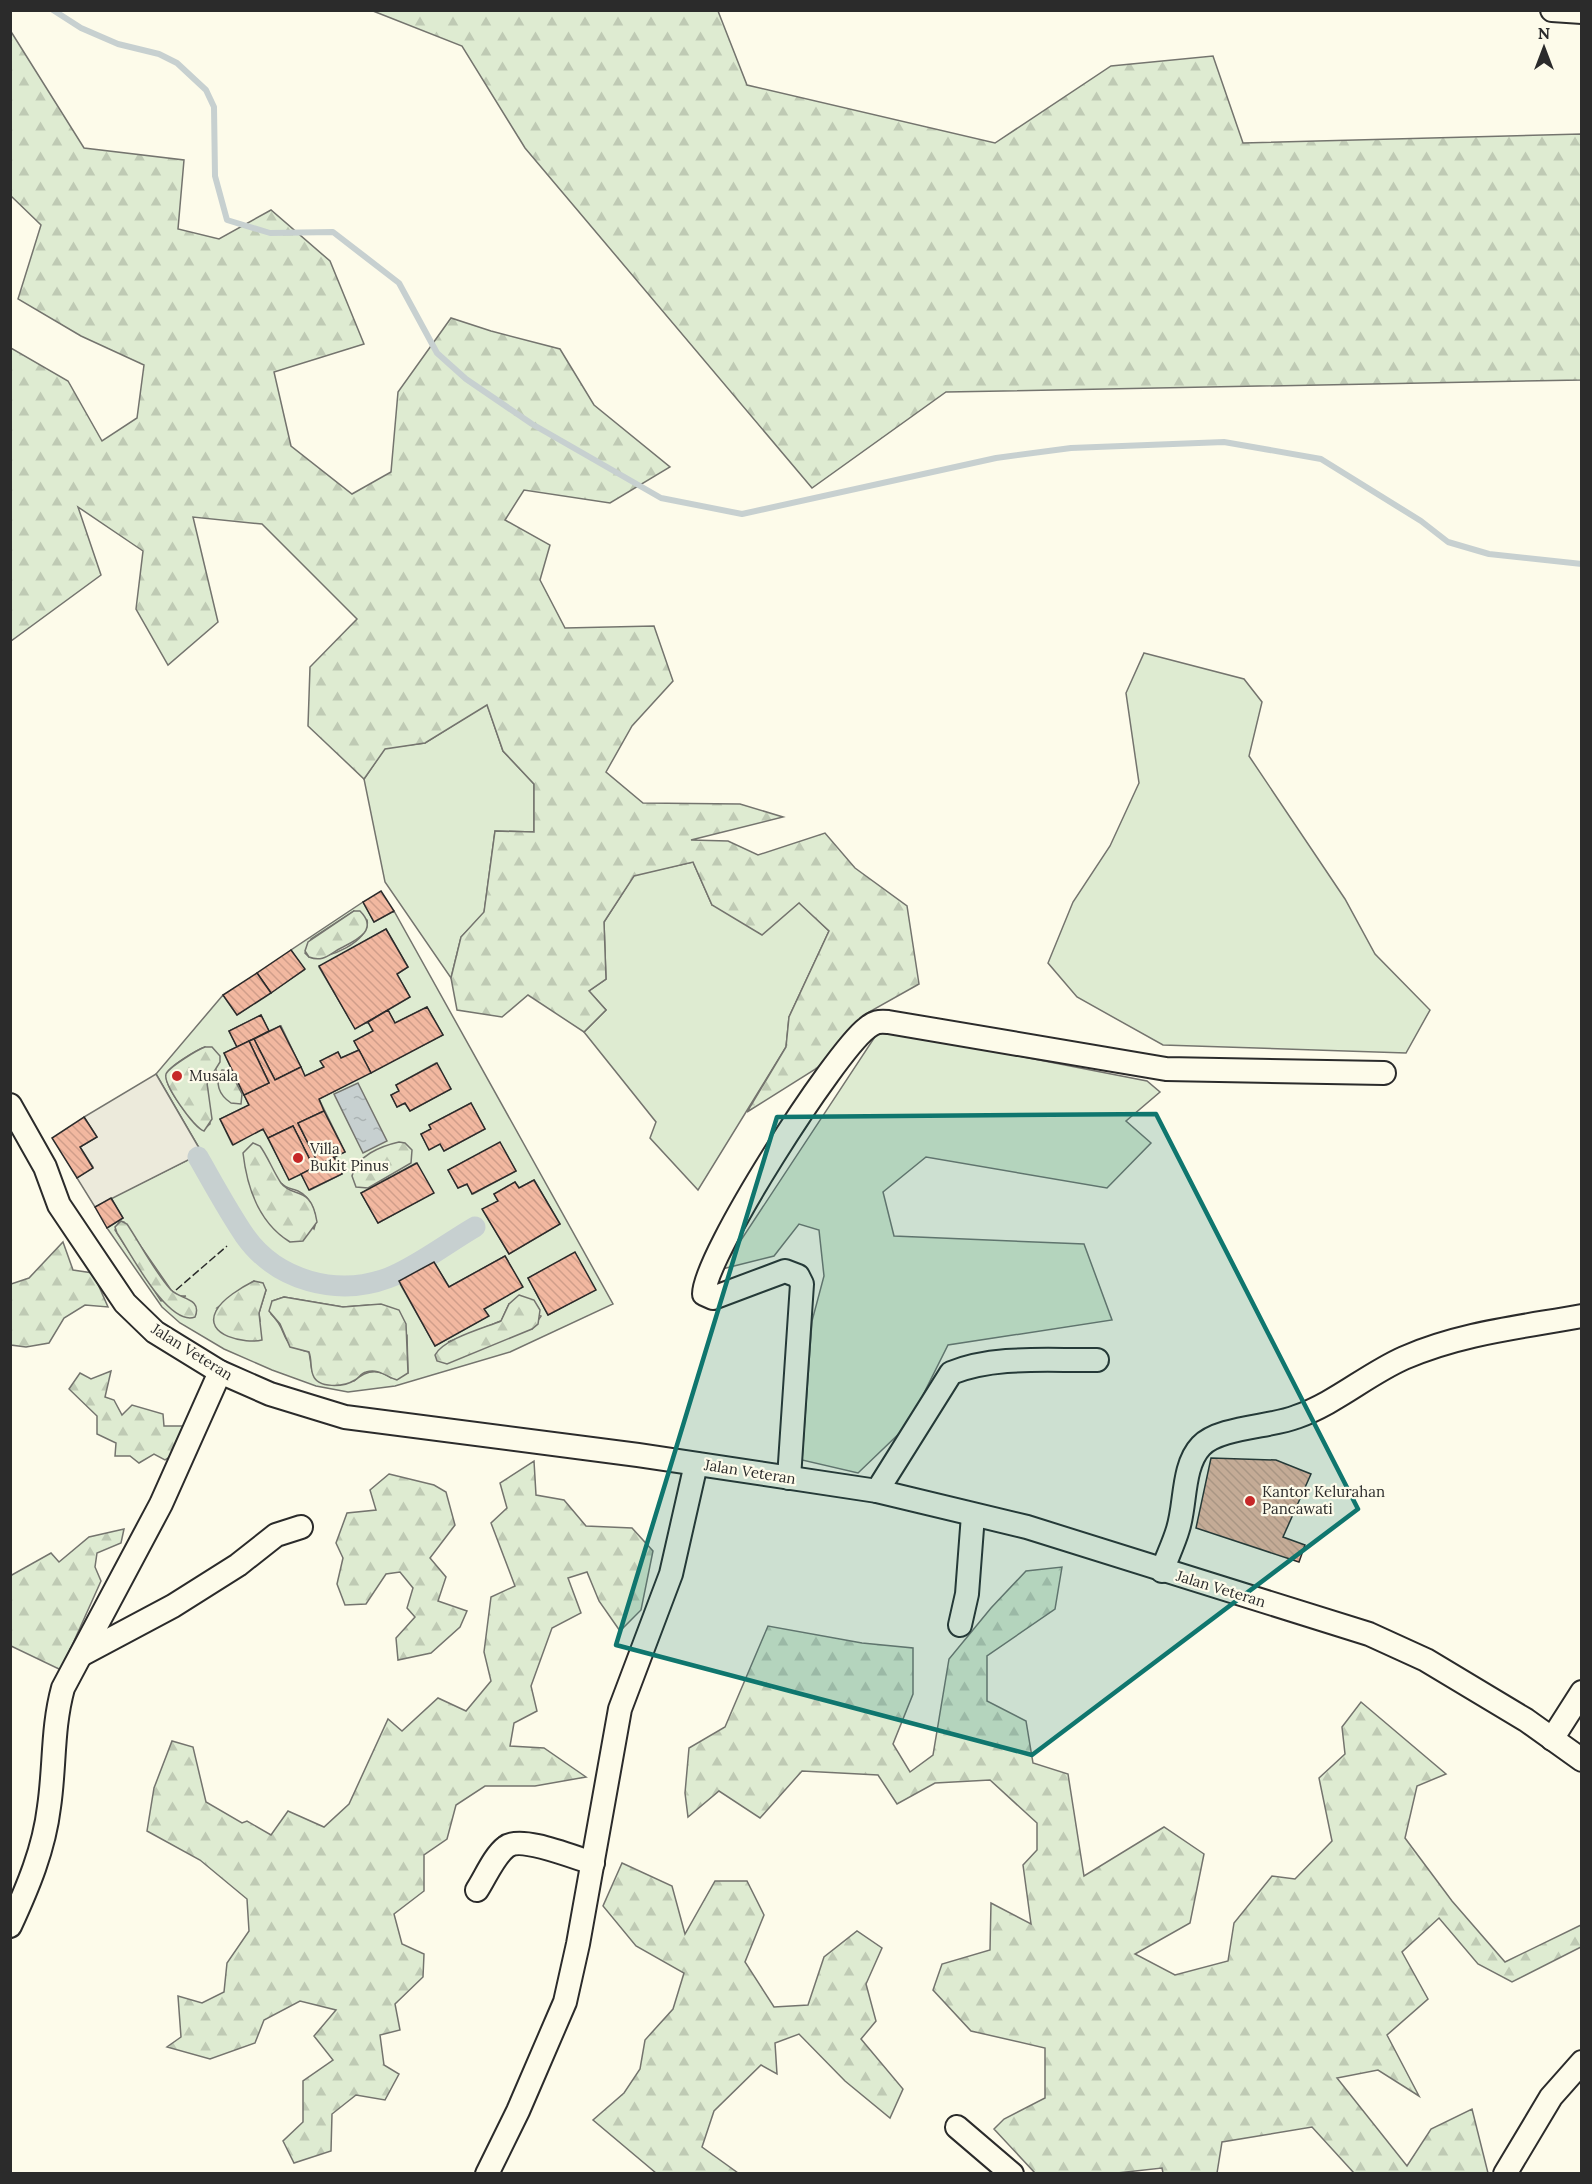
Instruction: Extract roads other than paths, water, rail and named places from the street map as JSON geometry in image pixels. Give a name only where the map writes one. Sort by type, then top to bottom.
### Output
[{"type":"street","points":[[1552,10],[1581,12]]},
{"type":"street","points":[[789,1478],[802,1284],[798,1276],[785,1271],[713,1298],[704,1294],[704,1283],[721,1244],[813,1095],[865,1029],[877,1021],[888,1022],[1166,1068],[1384,1072]]},
{"type":"street","name":"Jalan Veteran","points":[[10,1105],[45,1167],[59,1205],[125,1303],[155,1332],[220,1372],[270,1394],[345,1417],[696,1464],[876,1491],[1027,1527],[1369,1635],[1426,1660],[1526,1720],[1581,1760]]},
{"type":"street","points":[[1162,1571],[1178,1528],[1192,1464],[1200,1446],[1213,1437],[1303,1415],[1322,1407],[1404,1358],[1454,1341],[1514,1326],[1581,1316]]},
{"type":"street","points":[[876,1491],[951,1373],[970,1365],[996,1362],[1097,1360]]},
{"type":"street","points":[[10,1926],[26,1892],[44,1838],[50,1805],[56,1714],[63,1688],[161,1504],[220,1372]]},
{"type":"street","points":[[487,2174],[519,2110],[565,2002],[593,1863],[620,1709],[671,1574],[696,1464]]},
{"type":"street","points":[[960,1625],[968,1594],[973,1515]]},
{"type":"street","points":[[81,1655],[173,1606],[238,1565],[276,1535],[301,1527]]},
{"type":"street","points":[[1552,1739],[1581,1692]]},
{"type":"street","points":[[477,1890],[503,1850],[515,1843],[529,1844],[593,1863]]},
{"type":"street","points":[[1506,2174],[1551,2097],[1581,2062]]},
{"type":"street","points":[[957,2127],[1012,2174]]},
{"type":"water","points":[[358,1083],[387,1141],[363,1153],[334,1094]]},
{"type":"waterway","points":[[53,10],[81,28],[118,44],[159,54],[177,63],[206,90],[214,107],[215,176],[227,220],[270,233],[333,232],[399,283],[437,353],[466,379],[532,424],[661,498],[742,514],[996,458],[1071,448],[1224,442],[1321,459],[1421,521],[1448,542],[1489,554],[1582,564]]},
{"type":"waterway","points":[[198,1157],[245,1236],[258,1252],[291,1274],[309,1281],[349,1286],[388,1278],[421,1261],[475,1227]]},
{"type":"place","name":"Musala","points":[[177,1076]]},
{"type":"place","name":"Villa Bukit Pinus","points":[[298,1158]]},
{"type":"place","name":"Kantor Kelurahan Pancawati","points":[[1250,1501]]}]
